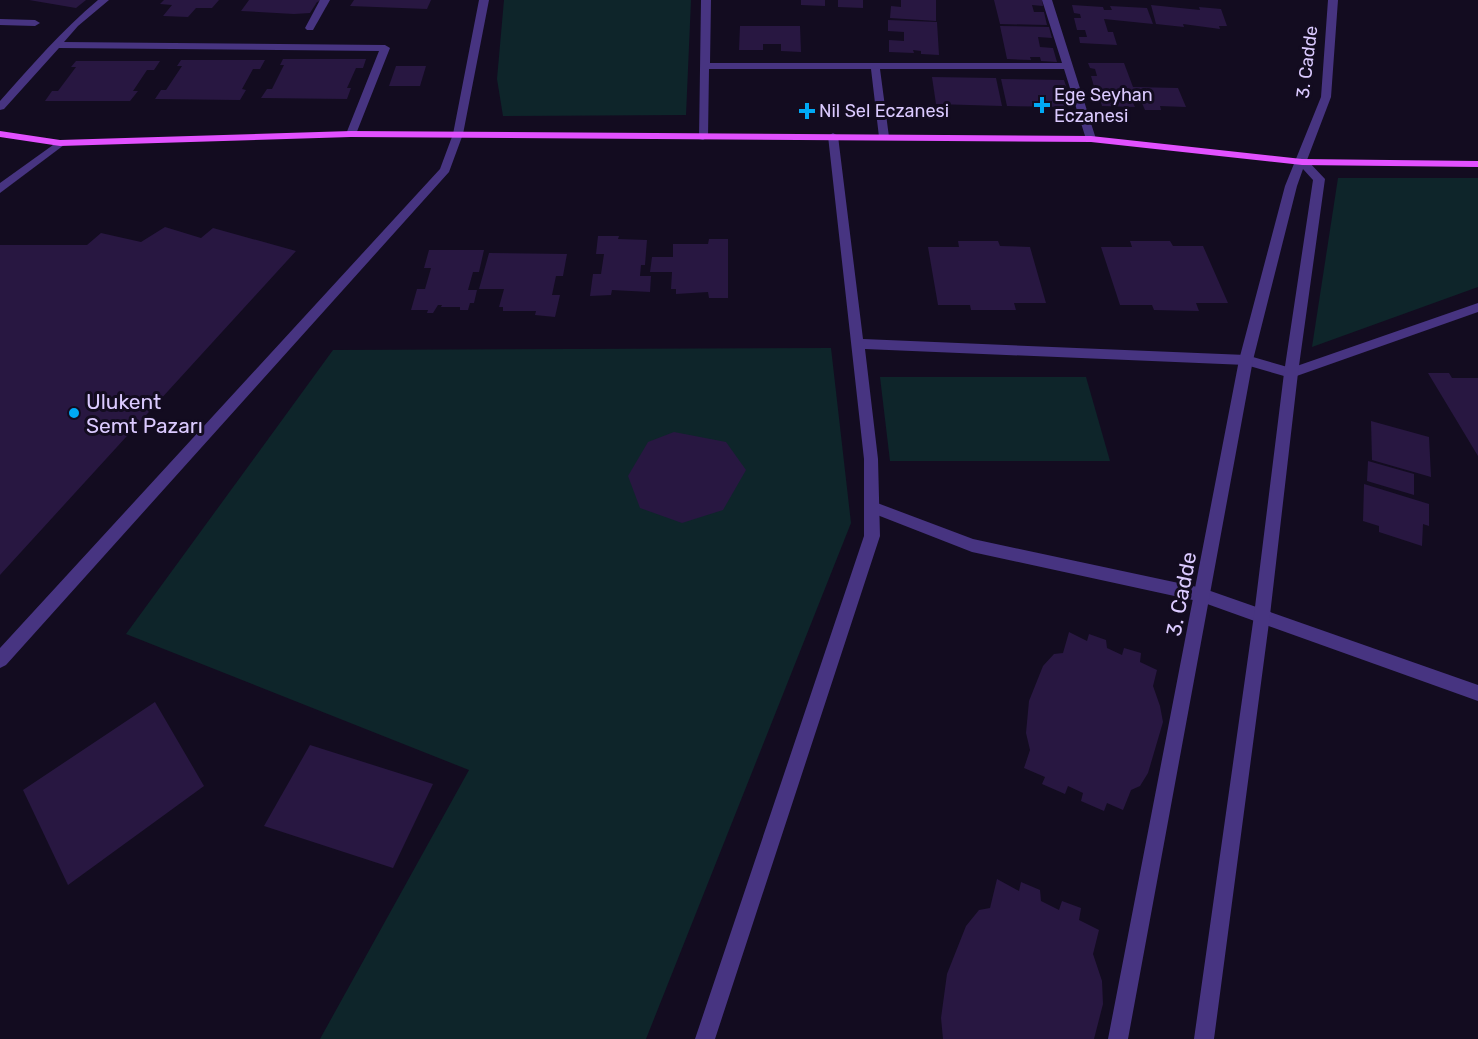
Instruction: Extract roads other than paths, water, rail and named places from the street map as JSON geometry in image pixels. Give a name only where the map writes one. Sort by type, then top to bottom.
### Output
[{"type":"main road","points":[[0,134],[60,143],[351,134],[1091,139],[1302,162],[1478,164]]},
{"type":"street","points":[[0,107],[75,24],[104,0]]},
{"type":"street","points":[[310,28],[326,0]]},
{"type":"street","points":[[0,660],[445,170],[458,134],[484,0]]},
{"type":"street","points":[[703,137],[706,0]]},
{"type":"street","points":[[1047,0],[1091,139]]},
{"type":"street","name":"3. Cadde","points":[[1118,1039],[1246,360],[1291,186],[1326,97],[1333,0]]},
{"type":"street","points":[[0,22],[35,23]]},
{"type":"street","points":[[55,45],[385,48],[351,134]]},
{"type":"street","points":[[874,65],[884,137]]},
{"type":"street","points":[[706,66],[1067,66]]},
{"type":"street","points":[[705,1039],[872,536],[871,459],[833,136]]},
{"type":"street","points":[[0,189],[60,143]]},
{"type":"street","points":[[1204,1039],[1262,615],[1291,373],[1319,180],[1302,162]]},
{"type":"street","points":[[858,344],[1246,360],[1291,373],[1478,308]]},
{"type":"street","points":[[872,507],[972,546],[1202,595],[1478,693]]},
{"type":"place","name":"Ege Seyhan Eczanesi","points":[[1042,105]]},
{"type":"place","name":"Nil Sel Eczanesi","points":[[807,111]]},
{"type":"place","name":"Ulukent Semt Pazarı","points":[[74,413]]}]
